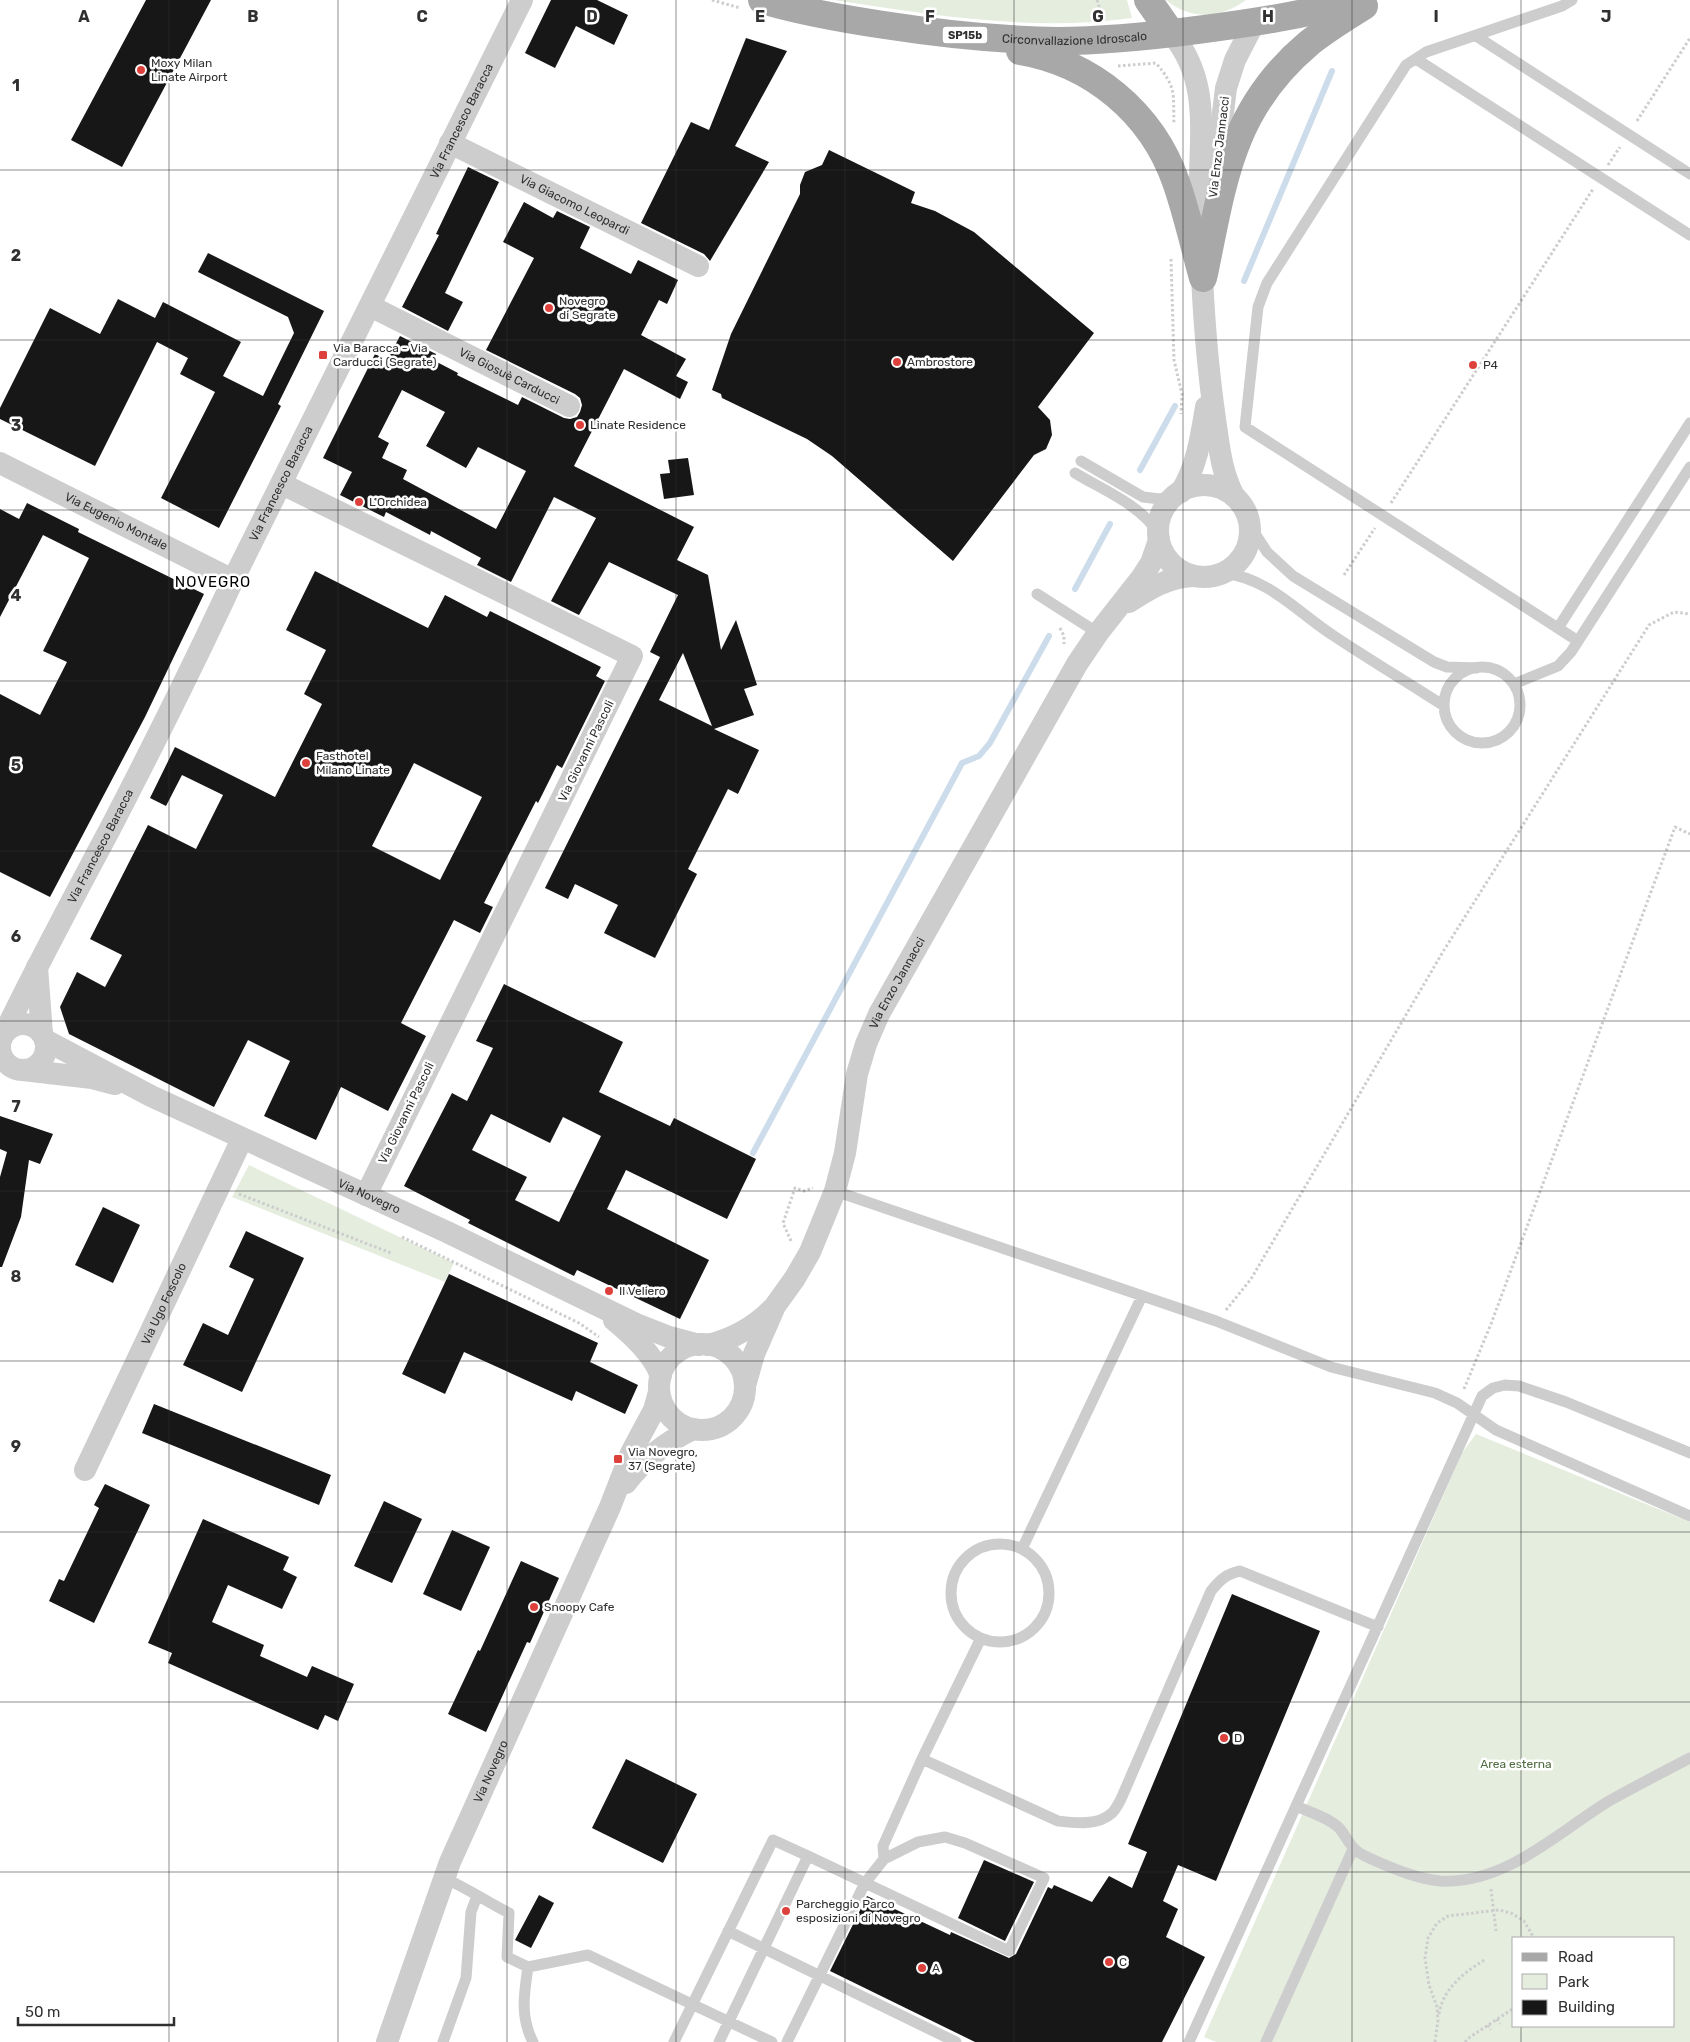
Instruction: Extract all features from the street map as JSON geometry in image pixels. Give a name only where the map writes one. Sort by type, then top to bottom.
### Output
[{"type":"main road","name":"Circonvallazione Idroscalo","points":[[762,0],[822,16],[916,30],[966,36],[1060,41],[1171,33],[1260,11],[1318,10],[1358,0]]},
{"type":"main road","points":[[1148,0],[1171,33]]},
{"type":"main road","points":[[1203,278],[1228,164],[1239,134],[1251,111],[1273,79],[1300,51],[1320,35],[1373,0]]},
{"type":"main road","points":[[916,30],[1044,56],[1087,75],[1115,94],[1144,123],[1169,164],[1203,278]]},
{"type":"street","name":"Via Francesco Baracca","points":[[2,1037],[36,966],[127,796],[522,0]]},
{"type":"street","name":"Via Enzo Jannacci","points":[[1203,278],[1224,98],[1235,60],[1260,11]]},
{"type":"street","name":"Via Enzo Jannacci","points":[[1171,33],[1189,61],[1201,101],[1200,185],[1203,278],[1210,384],[1219,454],[1226,479],[1234,496],[1244,508],[1250,526]]},
{"type":"street","name":"Via Giacomo Leopardi","points":[[450,143],[698,266]]},
{"type":"street","name":"Via Giosuè Carducci","points":[[370,306],[569,406]]},
{"type":"street","name":"Via Enzo Jannacci","points":[[745,1386],[754,1354],[775,1306],[795,1278],[810,1252],[825,1190],[846,1153],[857,1074],[866,1044],[879,1014],[1077,664],[1098,633],[1148,568],[1158,536],[1162,511],[1179,493],[1188,478],[1198,448],[1210,384]]},
{"type":"street","name":"Via Eugenio Montale","points":[[0,463],[233,580]]},
{"type":"street","name":"Via Giovanni Pascoli","points":[[282,484],[632,656],[366,1195]]},
{"type":"street","points":[[1179,493],[1190,487],[1205,485],[1220,488],[1234,496]]},
{"type":"street","points":[[1223,573],[1235,565],[1244,554],[1250,539],[1250,526]]},
{"type":"street","points":[[1158,536],[1168,560],[1180,570],[1193,576]]},
{"type":"street","name":"Via Enzo Jannacci","points":[[1117,610],[1159,584],[1178,577],[1208,577],[1223,573]]},
{"type":"street","points":[[36,966],[46,1051],[42,1060],[34,1068],[13,1067],[7,1064],[2,1056],[0,1046],[2,1037],[15,1025],[25,1024],[37,1028],[44,1037]]},
{"type":"street","name":"Via Novegro","points":[[44,1037],[147,1093],[590,1302],[651,1330],[681,1341],[718,1347],[732,1357],[742,1371],[745,1386],[741,1405],[728,1421],[710,1429],[693,1429],[672,1418],[665,1408],[658,1368],[637,1341],[618,1323],[590,1302]]},
{"type":"street","name":"Via Novegro","points":[[13,1067],[92,1078],[147,1093]]},
{"type":"street","name":"Via Ugo Foscolo","points":[[85,1470],[242,1139]]},
{"type":"street","points":[[703,1345],[725,1340],[746,1330],[775,1306]]},
{"type":"street","name":"Via Novegro","points":[[387,2042],[444,1878],[478,1798],[610,1507],[631,1453],[654,1410],[665,1366],[674,1355],[684,1348],[703,1345]]},
{"type":"street","name":"Via Novegro","points":[[610,1507],[627,1482],[646,1460],[676,1437],[693,1429]]},
{"type":"lane","points":[[1572,0],[1562,6],[1426,52],[1406,65],[1267,283],[1258,307],[1245,427],[1578,641]]},
{"type":"lane","points":[[1476,36],[1690,174]]},
{"type":"lane","points":[[1416,59],[1690,236]]},
{"type":"lane","points":[[1558,628],[1690,423]]},
{"type":"lane","points":[[1080,461],[1143,497],[1160,499],[1179,493]]},
{"type":"lane","points":[[1514,684],[1558,666],[1571,652],[1690,467]]},
{"type":"lane","points":[[1076,473],[1134,509],[1147,519],[1158,536]]},
{"type":"lane","points":[[1250,526],[1267,552],[1292,576],[1434,662],[1447,667],[1477,668]]},
{"type":"lane","points":[[1223,573],[1240,576],[1274,590],[1332,635],[1444,706]]},
{"type":"lane","points":[[1037,594],[1098,633]]},
{"type":"lane","points":[[1488,667],[1498,670],[1514,684],[1520,700],[1520,710],[1518,721],[1508,734],[1494,742],[1477,743],[1462,738],[1450,726],[1444,706],[1447,690],[1453,680],[1466,670],[1488,667]]},
{"type":"lane","points":[[825,1190],[1216,1321],[1331,1368],[1434,1393],[1474,1414],[1496,1430],[1690,1516]]},
{"type":"lane","points":[[1022,1549],[1142,1296]]},
{"type":"lane","points":[[1189,2042],[1482,1396],[1493,1388],[1505,1385],[1519,1386],[1566,1402],[1690,1453]]},
{"type":"lane","points":[[991,1544],[1007,1544],[1022,1549],[1036,1559],[1045,1573],[1049,1589],[1048,1606],[1041,1621],[1029,1633],[1014,1640],[997,1642],[981,1638],[968,1630],[957,1618],[952,1603],[951,1587],[955,1572],[964,1559],[976,1550],[991,1544]]},
{"type":"lane","points":[[922,1759],[1058,1821],[1078,1824],[1098,1821],[1112,1813],[1121,1799],[1211,1592],[1219,1581],[1228,1574],[1240,1570],[1378,1627]]},
{"type":"lane","points":[[884,1859],[884,1846],[922,1759],[981,1638]]},
{"type":"lane","points":[[1296,1806],[1339,1828],[1353,1849],[1363,1856],[1428,1879],[1457,1880],[1489,1873],[1535,1850],[1608,1802],[1690,1758]]},
{"type":"lane","points":[[674,2042],[773,1840],[865,1884],[1009,1951],[1044,1878],[965,1843],[945,1837],[918,1842],[884,1859],[865,1884],[787,2042]]},
{"type":"lane","points":[[1266,2042],[1353,1849]]},
{"type":"lane","points":[[718,2042],[808,1856]]},
{"type":"lane","points":[[444,1878],[464,1886],[477,1896],[510,1913],[507,1957],[528,1967],[588,1955],[772,2042]]},
{"type":"lane","points":[[443,2042],[466,1978],[471,1912],[477,1896]]},
{"type":"lane","points":[[728,1931],[956,2042]]},
{"type":"lane","points":[[528,1967],[523,2004],[526,2029],[533,2042]]},
{"type":"path","points":[[1098,0],[1104,23]]},
{"type":"path","points":[[1344,576],[1690,38]]},
{"type":"path","points":[[1117,66],[1156,62],[1169,78],[1173,89],[1174,127]]},
{"type":"path","points":[[1171,253],[1174,360],[1182,394],[1181,424]]},
{"type":"path","points":[[1062,649],[1064,636],[1060,628],[1053,622],[1063,610]]},
{"type":"path","points":[[1216,1321],[1251,1279],[1444,950],[1649,625],[1674,612],[1690,614]]},
{"type":"path","points":[[1457,1404],[1491,1324],[1675,827],[1690,834]]},
{"type":"path","points":[[220,1186],[391,1253]]},
{"type":"path","points":[[791,1244],[790,1236],[783,1223],[795,1188],[804,1191],[825,1190]]},
{"type":"path","points":[[402,1237],[579,1324],[601,1339]]},
{"type":"path","points":[[1489,1873],[1496,1931]]},
{"type":"path","points":[[1438,2020],[1437,2007],[1428,1985],[1426,1971],[1426,1947],[1431,1930],[1448,1916],[1494,1910],[1511,1913],[1524,1920],[1533,1937]]},
{"type":"path","points":[[1435,2042],[1441,2005],[1448,1992],[1458,1979],[1486,1958]]},
{"type":"path","points":[[1465,2042],[1512,2009]]},
{"type":"path","points":[[1497,2019],[1500,2024]]},
{"type":"path","points":[[1488,2025],[1491,2030]]},
{"type":"green space","points":[[834,0],[1127,0],[1132,18],[1095,22],[1057,23],[983,20]]},
{"type":"green space","points":[[1166,0],[1246,0],[1227,11],[1206,15],[1186,11]]},
{"type":"green space","points":[[249,1165],[454,1263],[445,1282],[232,1197]]},
{"type":"green space","name":"Area esterna","points":[[1476,1434],[1690,1522],[1690,2042],[1216,2042],[1204,2037],[1462,1453]]},
{"type":"building","name":"Moxy Milan Linate Airport","points":[[146,0],[211,0],[122,167],[71,140]]},
{"type":"building","points":[[551,0],[597,0],[628,15],[614,45],[576,26],[555,68],[525,53]]},
{"type":"building","points":[[746,38],[787,51],[735,146],[769,162],[710,261],[704,254],[641,223],[691,122],[709,130]]},
{"type":"building","name":"Ambrostore","points":[[829,150],[915,192],[911,203],[935,211],[974,232],[1094,333],[1038,407],[1050,420],[1052,435],[1046,449],[1034,455],[953,561],[832,456],[807,439],[722,398],[721,394],[712,390],[731,334],[800,194],[800,185],[805,172],[822,165]]},
{"type":"building","points":[[468,167],[499,182],[445,293],[463,302],[448,331],[402,307],[439,235],[436,234]]},
{"type":"building","points":[[524,202],[553,218],[557,211],[590,227],[580,248],[631,274],[638,260],[678,280],[667,304],[659,300],[641,335],[686,359],[676,376],[688,382],[680,399],[624,369],[574,466],[694,527],[677,560],[708,575],[721,650],[736,620],[757,685],[744,689],[754,715],[714,729],[759,750],[738,794],[728,789],[688,869],[697,874],[655,958],[604,933],[618,905],[575,884],[568,899],[545,888],[660,657],[650,652],[678,595],[609,562],[579,615],[551,601],[596,518],[554,497],[511,582],[477,565],[481,558],[431,531],[430,535],[386,512],[384,517],[340,495],[352,472],[323,458],[375,354],[387,360],[400,336],[436,354],[433,360],[458,373],[457,375],[518,405],[522,397],[564,418],[577,417],[582,405],[580,398],[575,394],[486,350],[534,258],[503,242]],"holes":[[[402,390],[445,412],[426,446],[466,468],[478,447],[526,471],[496,529],[403,479],[407,470],[382,458],[389,443],[378,437]],[[683,653],[712,726],[659,700]]]},
{"type":"building","points":[[208,253],[324,311],[278,404],[281,406],[219,528],[161,498],[215,392],[180,374],[188,358],[157,342],[95,466],[0,419],[0,408],[50,308],[100,334],[118,299],[155,318],[163,302],[241,342],[223,376],[263,396],[294,333],[288,317],[198,272]]},
{"type":"building","points":[[688,458],[694,495],[664,499],[660,474],[670,473],[668,460]]},
{"type":"building","points":[[27,503],[79,529],[78,532],[204,594],[145,717],[50,897],[0,872],[0,694],[40,715],[67,662],[43,651],[89,558],[43,535],[0,617],[0,509],[19,519]]},
{"type":"building","points":[[315,571],[428,628],[445,595],[487,617],[490,611],[601,667],[596,676],[605,681],[562,768],[557,765],[538,803],[536,801],[484,903],[493,907],[480,933],[454,920],[401,1023],[426,1036],[388,1111],[341,1087],[316,1140],[264,1116],[290,1061],[248,1040],[214,1107],[69,1034],[60,1007],[77,972],[105,987],[122,955],[90,939],[148,825],[196,849],[223,795],[182,775],[166,806],[150,798],[175,747],[275,797],[322,704],[304,694],[326,650],[286,630]],"holes":[[[414,763],[482,797],[440,880],[372,846]]]},
{"type":"building","points":[[504,984],[623,1042],[599,1092],[670,1126],[674,1118],[756,1159],[727,1219],[626,1170],[607,1209],[709,1260],[680,1319],[577,1270],[574,1276],[468,1223],[470,1220],[404,1186],[452,1093],[467,1101],[493,1048],[476,1041]],"holes":[[[491,1114],[550,1143],[563,1117],[601,1136],[559,1222],[515,1200],[527,1177],[472,1150]]]},
{"type":"building","points":[[0,1116],[53,1134],[40,1164],[29,1160],[21,1217],[2,1267],[0,1267],[0,1177],[7,1152],[0,1149]]},
{"type":"building","points":[[103,1207],[140,1225],[113,1283],[75,1265]]},
{"type":"building","points":[[246,1231],[304,1258],[242,1392],[183,1365],[203,1323],[228,1335],[254,1279],[229,1267]]},
{"type":"building","points":[[449,1274],[598,1343],[590,1362],[638,1385],[625,1414],[576,1391],[572,1401],[464,1352],[445,1394],[402,1374]]},
{"type":"building","points":[[154,1404],[331,1475],[319,1505],[142,1433]]},
{"type":"building","points":[[105,1484],[150,1505],[94,1623],[49,1601],[59,1579],[64,1581],[99,1508],[94,1505]]},
{"type":"building","points":[[384,1501],[422,1519],[392,1583],[354,1566]]},
{"type":"building","points":[[203,1519],[289,1557],[283,1570],[297,1577],[282,1609],[228,1585],[212,1622],[264,1645],[260,1656],[307,1677],[312,1666],[354,1684],[338,1721],[325,1715],[318,1730],[168,1663],[172,1653],[148,1643]]},
{"type":"building","points":[[452,1530],[490,1547],[461,1611],[423,1594]]},
{"type":"building","points":[[521,1561],[559,1578],[530,1643],[527,1642],[486,1732],[448,1714],[478,1650],[480,1651]]},
{"type":"building","points":[[1232,1594],[1320,1631],[1216,1881],[1178,1865],[1163,1901],[1178,1909],[1166,1937],[1205,1957],[1162,2042],[975,2042],[830,1971],[867,1896],[950,1935],[951,1932],[1009,1958],[1016,1954],[1048,1887],[1052,1889],[1054,1885],[1092,1902],[1109,1876],[1132,1888],[1147,1852],[1128,1844]]},
{"type":"building","points":[[626,1759],[697,1794],[663,1863],[592,1828]]},
{"type":"building","points":[[984,1860],[1034,1882],[1005,1941],[958,1918]]},
{"type":"building","points":[[539,1895],[554,1903],[531,1948],[515,1940]]},
{"type":"waterway","points":[[1244,281],[1332,71]]},
{"type":"waterway","points":[[1140,470],[1175,406]]},
{"type":"waterway","points":[[1075,589],[1110,524]]},
{"type":"waterway","points":[[753,1153],[962,763],[979,756],[990,743],[1049,636]]},
{"type":"place","name":"Moxy Milan Linate Airport","points":[[141,70]]},
{"type":"place","name":"Novegro di Segrate","points":[[549,308]]},
{"type":"place","name":"Via Baracca - Via Carducci (Segrate)","points":[[323,355]]},
{"type":"place","name":"Ambrostore","points":[[897,362]]},
{"type":"place","name":"P4","points":[[1473,365]]},
{"type":"place","name":"Linate Residence","points":[[580,425]]},
{"type":"place","name":"L'Orchidea","points":[[359,502]]},
{"type":"place","name":"Fasthotel Milano Linate","points":[[306,763]]},
{"type":"place","name":"Il Veliero","points":[[609,1291]]},
{"type":"place","name":"Via Novegro, 37 (Segrate)","points":[[618,1459]]},
{"type":"place","name":"Snoopy Cafe","points":[[534,1607]]},
{"type":"place","name":"D","points":[[1224,1738]]},
{"type":"place","name":"Parcheggio Parco esposizioni di Novegro","points":[[786,1911]]},
{"type":"place","name":"C","points":[[1109,1962]]},
{"type":"place","name":"A","points":[[922,1968]]},
{"type":"district","name":"NOVEGRO","points":[[213,582]]}]
